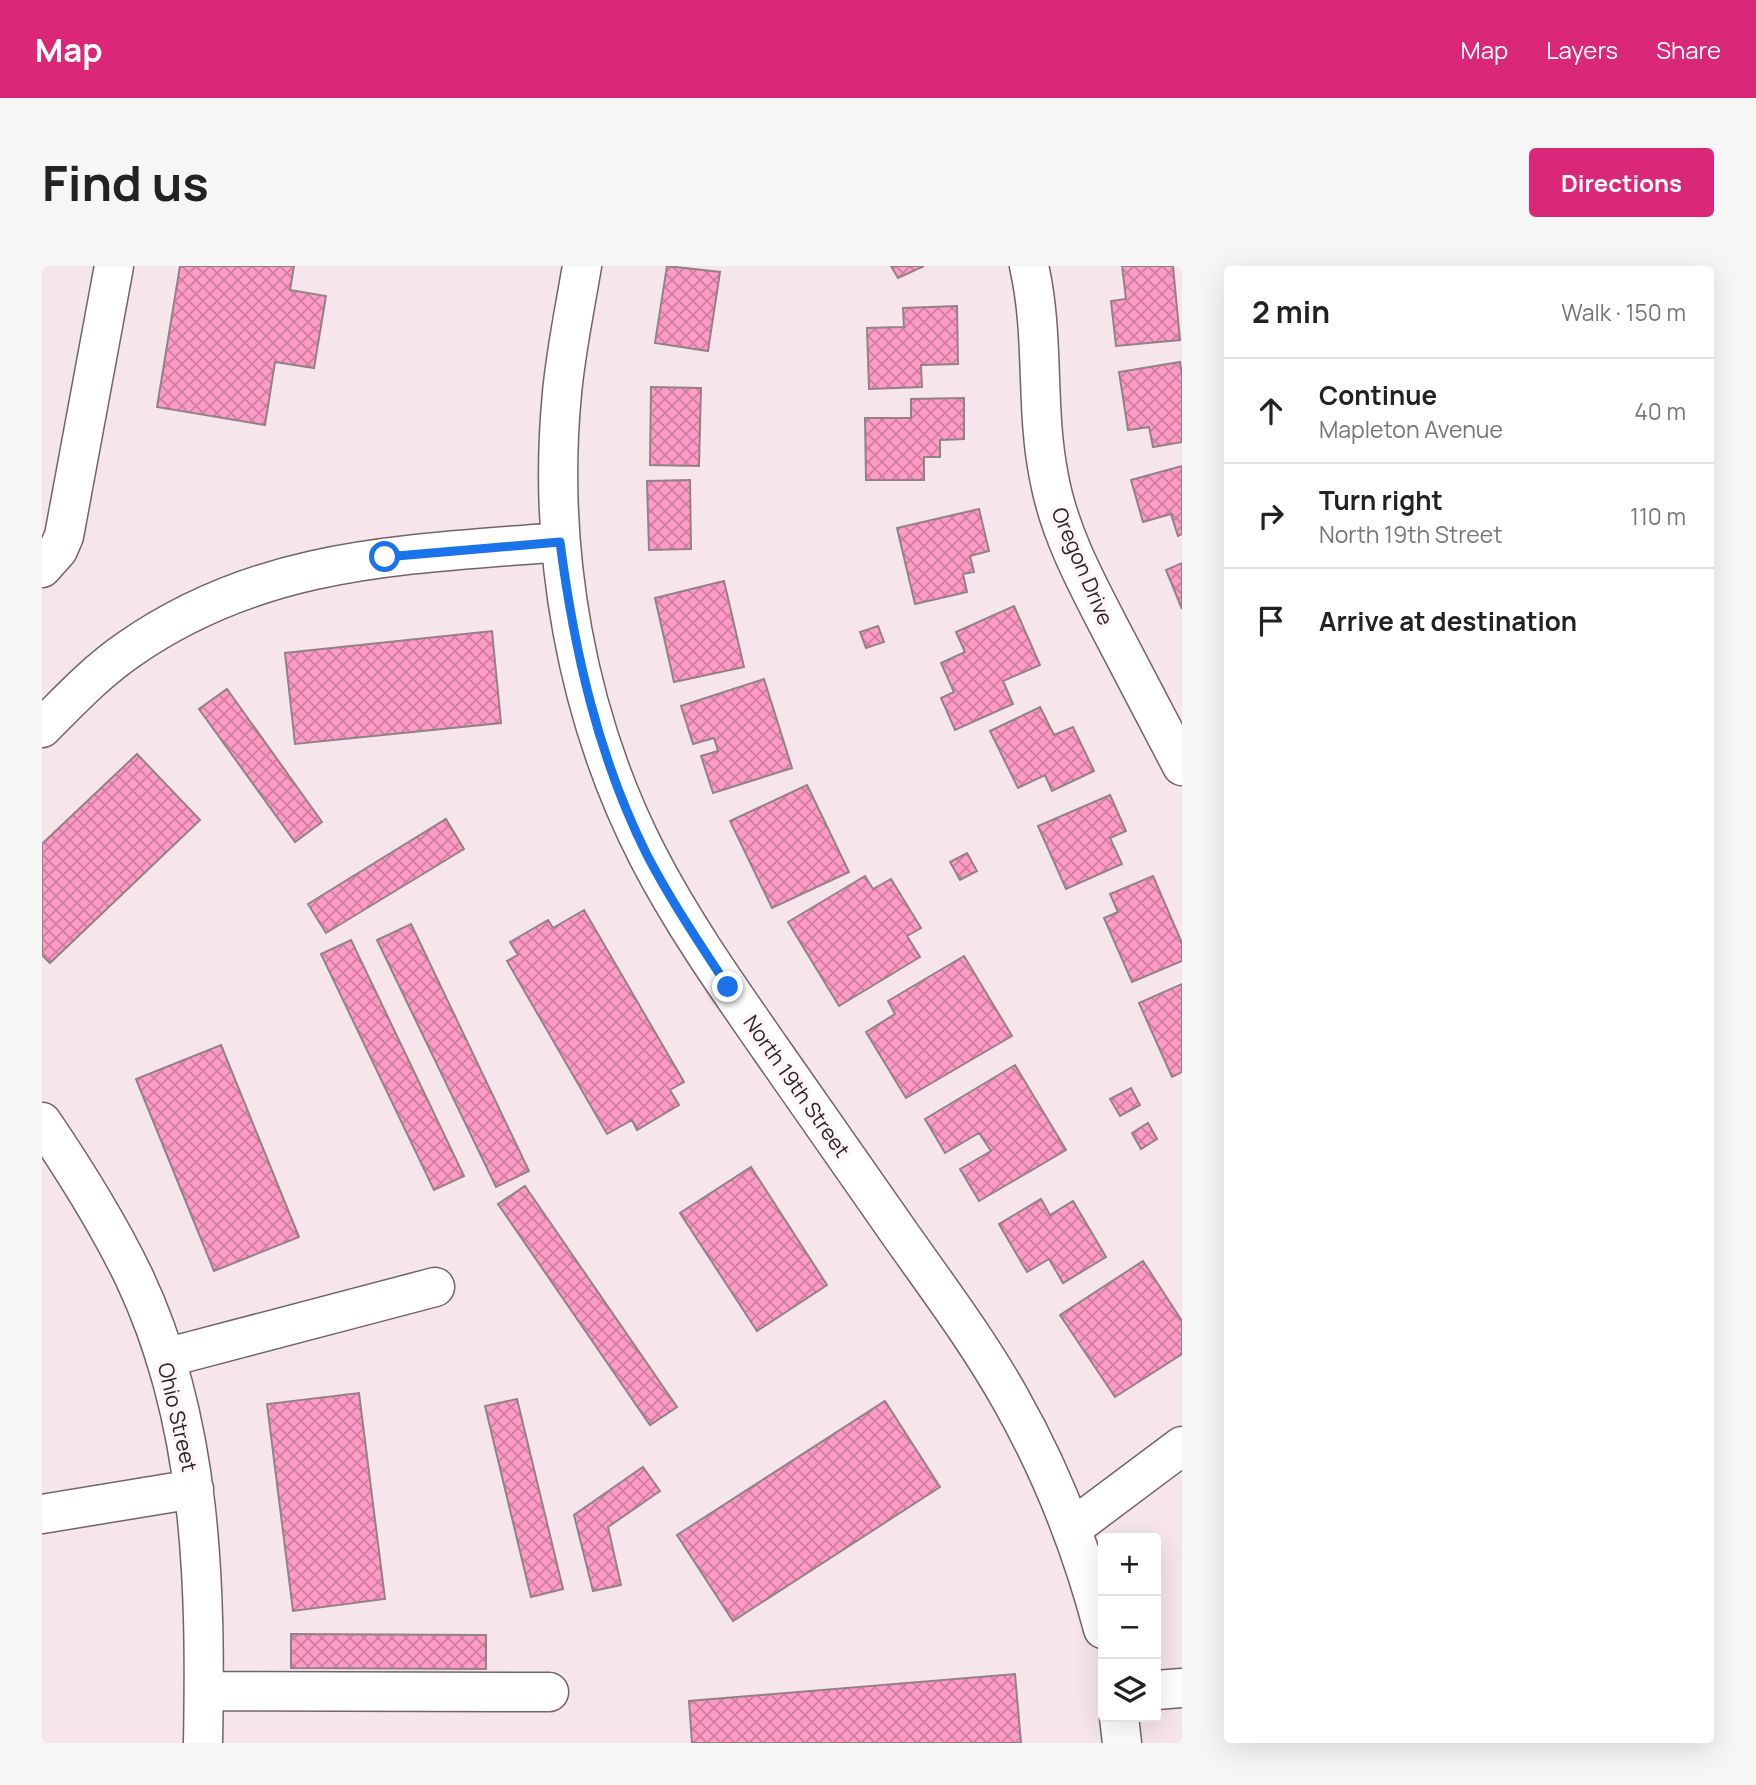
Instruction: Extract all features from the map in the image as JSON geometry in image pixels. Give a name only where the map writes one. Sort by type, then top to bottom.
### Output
[{"type":"street","points":[[42,568],[58,550],[64,536],[114,266]]},
{"type":"street","name":"North 19th Street","points":[[582,266],[562,394],[558,492],[560,542],[569,605],[592,711],[616,782],[648,856],[681,914],[728,987],[989,1363],[1028,1432],[1071,1529],[1098,1611]]},
{"type":"street","name":"Oregon Drive","points":[[1029,266],[1037,323],[1042,436],[1059,517],[1092,594],[1182,766]]},
{"type":"street","points":[[42,728],[83,687],[128,650],[185,616],[254,586],[353,561],[560,542]]},
{"type":"street","name":"Ohio Street","points":[[43,1124],[96,1205],[135,1279],[165,1358],[175,1396],[194,1489],[204,1606],[203,1743]]},
{"type":"street","points":[[165,1358],[435,1287]]},
{"type":"street","points":[[1071,1529],[1182,1446]]},
{"type":"street","points":[[42,1514],[194,1489]]},
{"type":"street","points":[[1161,1690],[1182,1688]]},
{"type":"street","points":[[204,1691],[550,1692]]},
{"type":"street","points":[[1120,1722],[1122,1743]]},
{"type":"building","points":[[180,266],[294,266],[290,290],[326,296],[314,368],[275,362],[265,425],[157,407]]},
{"type":"building","points":[[667,266],[720,272],[708,351],[655,343]]},
{"type":"building","points":[[891,266],[924,266],[898,278]]},
{"type":"building","points":[[1122,266],[1173,266],[1180,340],[1116,346],[1111,301],[1126,299]]},
{"type":"building","points":[[957,306],[958,364],[921,365],[922,387],[869,389],[867,328],[904,327],[903,308]]},
{"type":"building","points":[[1180,362],[1182,442],[1153,447],[1149,427],[1128,430],[1119,372]]},
{"type":"building","points":[[651,387],[701,388],[699,466],[650,465]]},
{"type":"building","points":[[964,398],[964,439],[940,440],[940,457],[924,457],[924,480],[866,480],[865,418],[911,418],[911,399]]},
{"type":"building","points":[[1182,466],[1182,534],[1178,536],[1171,514],[1143,522],[1131,480]]},
{"type":"building","points":[[690,480],[691,549],[649,550],[647,481]]},
{"type":"building","points":[[979,509],[989,551],[970,556],[974,572],[963,574],[967,592],[915,604],[897,528]]},
{"type":"building","points":[[1182,563],[1182,609],[1166,570]]},
{"type":"building","points":[[724,581],[744,667],[674,682],[655,598]]},
{"type":"building","points":[[1014,606],[1040,665],[1003,681],[1013,704],[955,730],[941,698],[954,692],[941,663],[965,652],[956,632]]},
{"type":"building","points":[[878,626],[884,642],[866,648],[860,632]]},
{"type":"building","points":[[492,631],[501,723],[295,744],[285,653]]},
{"type":"building","points":[[764,679],[792,768],[713,793],[701,756],[718,751],[714,738],[693,744],[681,706]]},
{"type":"building","points":[[227,689],[322,822],[295,842],[199,709]]},
{"type":"building","points":[[1040,707],[1054,735],[1073,727],[1094,771],[1052,791],[1045,775],[1018,788],[990,731]]},
{"type":"building","points":[[137,754],[200,820],[50,963],[42,955],[42,844]]},
{"type":"building","points":[[807,785],[849,872],[772,908],[730,821]]},
{"type":"building","points":[[1110,795],[1126,831],[1110,838],[1122,864],[1066,889],[1038,826]]},
{"type":"building","points":[[446,819],[464,849],[326,933],[308,904]]},
{"type":"building","points":[[967,853],[977,871],[960,880],[950,862]]},
{"type":"building","points":[[865,876],[873,889],[891,879],[921,928],[907,936],[920,957],[839,1006],[788,922]]},
{"type":"building","points":[[1153,876],[1182,943],[1182,961],[1132,982],[1104,918],[1118,912],[1110,894]]},
{"type":"building","points":[[584,910],[684,1082],[670,1090],[679,1105],[637,1130],[632,1120],[607,1134],[507,961],[518,955],[510,942],[548,920],[553,928]]},
{"type":"building","points":[[411,924],[529,1171],[496,1187],[377,940]]},
{"type":"building","points":[[351,940],[464,1176],[434,1190],[321,954]]},
{"type":"building","points":[[964,956],[1012,1036],[906,1098],[866,1032],[895,1014],[888,1001]]},
{"type":"building","points":[[1182,984],[1182,1072],[1172,1077],[1139,1003]]},
{"type":"building","points":[[221,1045],[299,1237],[214,1271],[136,1079]]},
{"type":"building","points":[[1015,1065],[1066,1150],[979,1201],[960,1169],[991,1151],[979,1133],[945,1153],[925,1119]]},
{"type":"building","points":[[1131,1088],[1140,1105],[1120,1116],[1110,1099]]},
{"type":"building","points":[[1148,1123],[1157,1139],[1141,1149],[1132,1133]]},
{"type":"building","points":[[751,1167],[827,1285],[757,1331],[680,1213]]},
{"type":"building","points":[[525,1186],[677,1407],[650,1425],[498,1204]]},
{"type":"building","points":[[1041,1199],[1050,1215],[1073,1201],[1106,1257],[1063,1283],[1049,1259],[1027,1272],[999,1224]]},
{"type":"building","points":[[1143,1261],[1182,1321],[1182,1354],[1115,1397],[1060,1315]]},
{"type":"building","points":[[359,1393],[385,1599],[293,1611],[267,1404]]},
{"type":"building","points":[[517,1399],[563,1589],[531,1597],[485,1406]]},
{"type":"building","points":[[885,1401],[940,1487],[733,1621],[677,1535]]},
{"type":"building","points":[[643,1467],[660,1491],[608,1527],[621,1585],[593,1591],[574,1515]]},
{"type":"building","points":[[291,1634],[486,1635],[486,1669],[291,1668]]},
{"type":"building","points":[[1015,1674],[1021,1743],[692,1743],[689,1701]]},
{"type":"route","points":[[385,557],[560,542],[577,650],[607,757],[632,823],[648,856],[728,987]]}]
